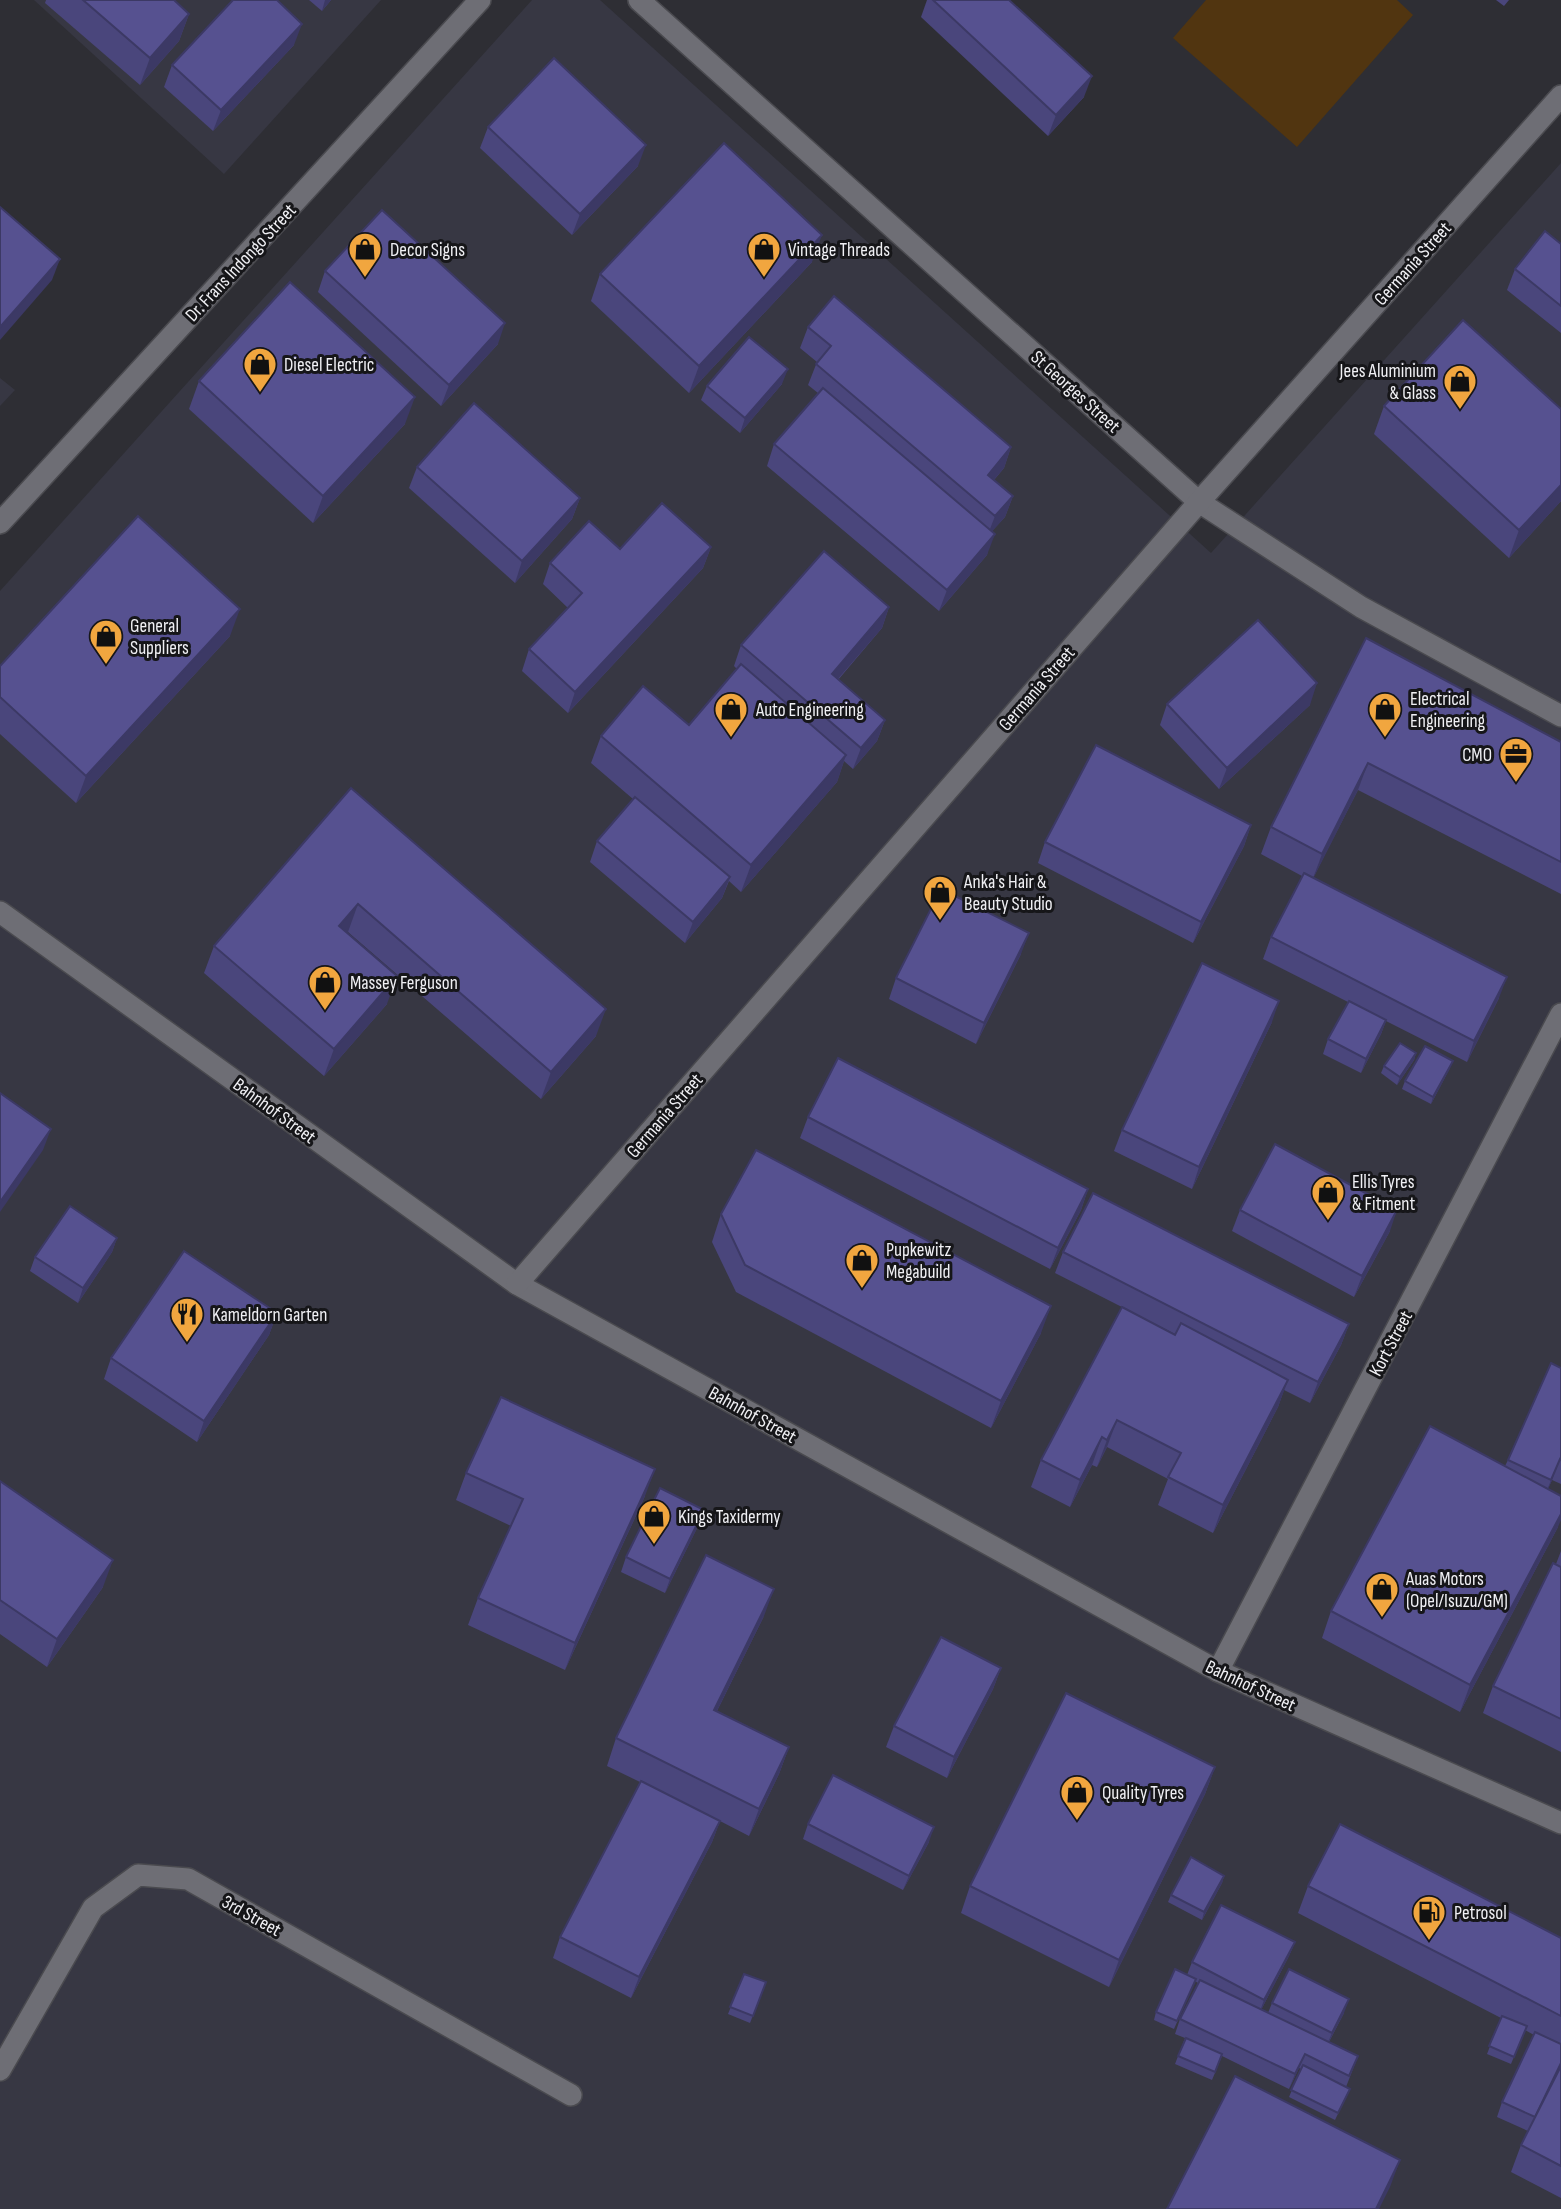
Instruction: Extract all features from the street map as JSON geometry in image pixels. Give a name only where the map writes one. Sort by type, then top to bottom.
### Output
[{"type":"street","name":"Dr. Frans Indongo Street","points":[[0,523],[480,0]]},
{"type":"street","name":"St Georges Street","points":[[639,0],[1199,502],[1362,607],[1561,716]]},
{"type":"street","name":"Germania Street","points":[[517,1284],[1199,502],[1561,96]]},
{"type":"street","name":"Bahnhof Street","points":[[0,912],[517,1284],[1218,1671],[1561,1823]]},
{"type":"street","name":"Kort Street","points":[[1218,1671],[1561,1014]]},
{"type":"street","name":"3rd Street","points":[[0,2070],[93,1908],[138,1875],[188,1879],[571,2095]]},
{"type":"shaded area","points":[[34,0],[381,0],[224,174]]},
{"type":"shaded area","points":[[532,0],[600,0],[1211,553],[1561,163],[1561,2209],[0,2209],[0,591]]},
{"type":"shaded area","points":[[1206,0],[1397,0],[1413,15],[1297,147],[1173,38]]},
{"type":"shaded area","points":[[0,378],[15,390],[0,406]]},
{"type":"building","points":[[83,0],[174,0],[189,14],[150,58]]},
{"type":"building","points":[[233,0],[277,0],[302,24],[221,110],[172,65]]},
{"type":"building","points":[[933,0],[1009,0],[1092,76],[1056,115]]},
{"type":"building","points":[[554,58],[646,145],[580,214],[488,127]]},
{"type":"building","points":[[724,143],[822,235],[699,366],[600,274]]},
{"type":"building","points":[[0,207],[60,259],[0,327]]},
{"type":"building","points":[[382,210],[505,323],[449,385],[325,271]]},
{"type":"building","points":[[1545,231],[1561,244],[1561,306],[1515,269]]},
{"type":"building","points":[[290,282],[415,397],[323,496],[199,381]]},
{"type":"building","points":[[834,296],[1011,447],[988,475],[1013,496],[995,516],[816,364],[831,346],[808,327]]},
{"type":"building","points":[[1463,320],[1561,409],[1561,485],[1519,530],[1384,406]]},
{"type":"building","points":[[749,337],[788,369],[745,418],[707,386]]},
{"type":"building","points":[[823,388],[995,534],[947,590],[774,444]]},
{"type":"building","points":[[474,403],[580,498],[522,561],[417,467]]},
{"type":"building","points":[[662,503],[711,547],[575,692],[529,649],[582,593],[550,563],[589,521],[620,549]]},
{"type":"building","points":[[138,516],[240,609],[86,776],[0,697],[0,666]]},
{"type":"building","points":[[824,551],[889,607],[832,674],[885,720],[861,748],[741,645]]},
{"type":"building","points":[[1258,620],[1317,683],[1227,768],[1167,704]]},
{"type":"building","points":[[1366,638],[1561,742],[1561,862],[1368,763],[1322,854],[1271,827]]},
{"type":"building","points":[[741,664],[846,755],[751,865],[601,736],[643,686],[689,725]]},
{"type":"building","points":[[1096,745],[1251,825],[1201,922],[1045,842]]},
{"type":"building","points":[[351,788],[606,1009],[551,1072],[358,904],[339,926],[397,976],[334,1049],[214,946]]},
{"type":"building","points":[[635,797],[730,877],[693,922],[597,841]]},
{"type":"building","points":[[1304,873],[1507,977],[1474,1041],[1271,937]]},
{"type":"building","points":[[941,889],[1029,933],[984,1023],[896,978]]},
{"type":"building","points":[[1202,963],[1279,1001],[1199,1167],[1122,1130]]},
{"type":"building","points":[[1349,1001],[1386,1020],[1366,1059],[1328,1039]]},
{"type":"building","points":[[1400,1043],[1416,1053],[1400,1077],[1384,1066]]},
{"type":"building","points":[[1425,1046],[1453,1061],[1433,1097],[1405,1081]]},
{"type":"building","points":[[838,1058],[1088,1189],[1058,1248],[808,1117]]},
{"type":"building","points":[[0,1093],[51,1129],[0,1202]]},
{"type":"building","points":[[1275,1144],[1397,1210],[1362,1276],[1240,1210]]},
{"type":"building","points":[[756,1150],[1051,1306],[1001,1401],[745,1265],[721,1214]]},
{"type":"building","points":[[1093,1193],[1349,1324],[1318,1382],[1063,1252]]},
{"type":"building","points":[[70,1206],[117,1238],[83,1288],[35,1257]]},
{"type":"building","points":[[184,1251],[277,1313],[204,1421],[111,1358]]},
{"type":"building","points":[[1122,1307],[1175,1335],[1181,1323],[1288,1380],[1223,1505],[1168,1477],[1181,1453],[1117,1420],[1107,1440],[1102,1437],[1080,1480],[1041,1460]]},
{"type":"building","points":[[1551,1363],[1561,1368],[1561,1460],[1551,1480],[1508,1460]]},
{"type":"building","points":[[501,1397],[655,1469],[575,1643],[478,1598],[523,1499],[466,1473]]},
{"type":"building","points":[[1430,1426],[1561,1496],[1561,1514],[1470,1685],[1331,1611]]},
{"type":"building","points":[[0,1481],[113,1560],[57,1639],[0,1600]]},
{"type":"building","points":[[660,1488],[704,1510],[670,1579],[626,1557]]},
{"type":"building","points":[[706,1555],[774,1589],[714,1710],[789,1747],[759,1809],[616,1738]]},
{"type":"building","points":[[1553,1563],[1561,1567],[1561,1719],[1493,1686]]},
{"type":"building","points":[[941,1637],[1001,1668],[954,1757],[894,1726]]},
{"type":"building","points":[[1066,1693],[1215,1767],[1119,1960],[970,1886]]},
{"type":"building","points":[[833,1775],[934,1827],[909,1876],[808,1824]]},
{"type":"building","points":[[641,1781],[720,1821],[639,1977],[560,1937]]},
{"type":"building","points":[[1340,1824],[1561,1938],[1561,2016],[1308,1886]]},
{"type":"building","points":[[1191,1857],[1224,1876],[1204,1912],[1171,1895]]},
{"type":"building","points":[[1221,1905],[1295,1942],[1264,2000],[1192,1962]]},
{"type":"building","points":[[1175,1969],[1196,1979],[1177,2021],[1156,2012]]},
{"type":"building","points":[[1289,1969],[1349,1999],[1332,2033],[1272,2003]]},
{"type":"building","points":[[744,1974],[766,1982],[753,2016],[730,2007]]},
{"type":"building","points":[[1200,1980],[1358,2056],[1349,2076],[1305,2054],[1295,2074],[1180,2019]]},
{"type":"building","points":[[1502,2016],[1527,2026],[1514,2057],[1489,2046]]},
{"type":"building","points":[[1535,2032],[1561,2044],[1561,2063],[1535,2117],[1502,2102]]},
{"type":"building","points":[[1186,2038],[1222,2054],[1215,2072],[1178,2056]]},
{"type":"building","points":[[1303,2065],[1350,2089],[1338,2113],[1291,2090]]},
{"type":"building","points":[[1561,2066],[1561,2166],[1521,2145]]},
{"type":"building","points":[[1235,2076],[1400,2160],[1376,2209],[1167,2209]]},
{"type":"place","name":"Decor Signs","points":[[365,279]]},
{"type":"place","name":"Vintage Threads","points":[[764,279]]},
{"type":"place","name":"Diesel Electric","points":[[260,394]]},
{"type":"place","name":"Jees Aluminium & Glass","points":[[1460,411]]},
{"type":"place","name":"General Suppliers","points":[[106,666]]},
{"type":"place","name":"Auto Engineering","points":[[731,739]]},
{"type":"place","name":"Electrical Engineering","points":[[1385,739]]},
{"type":"place","name":"CMO","points":[[1516,784]]},
{"type":"place","name":"Anka's Hair & Beauty Studio","points":[[940,922]]},
{"type":"place","name":"Massey Ferguson","points":[[325,1012]]},
{"type":"place","name":"Ellis Tyres & Fitment","points":[[1328,1222]]},
{"type":"place","name":"Pupkewitz Megabuild","points":[[862,1290]]},
{"type":"place","name":"Kameldorn Garten","points":[[187,1344]]},
{"type":"place","name":"Kings Taxidermy","points":[[654,1546]]},
{"type":"place","name":"Auas Motors (Opel/Isuzu/GM)","points":[[1382,1619]]},
{"type":"place","name":"Quality Tyres","points":[[1077,1822]]},
{"type":"place","name":"Petrosol","points":[[1429,1942]]}]
